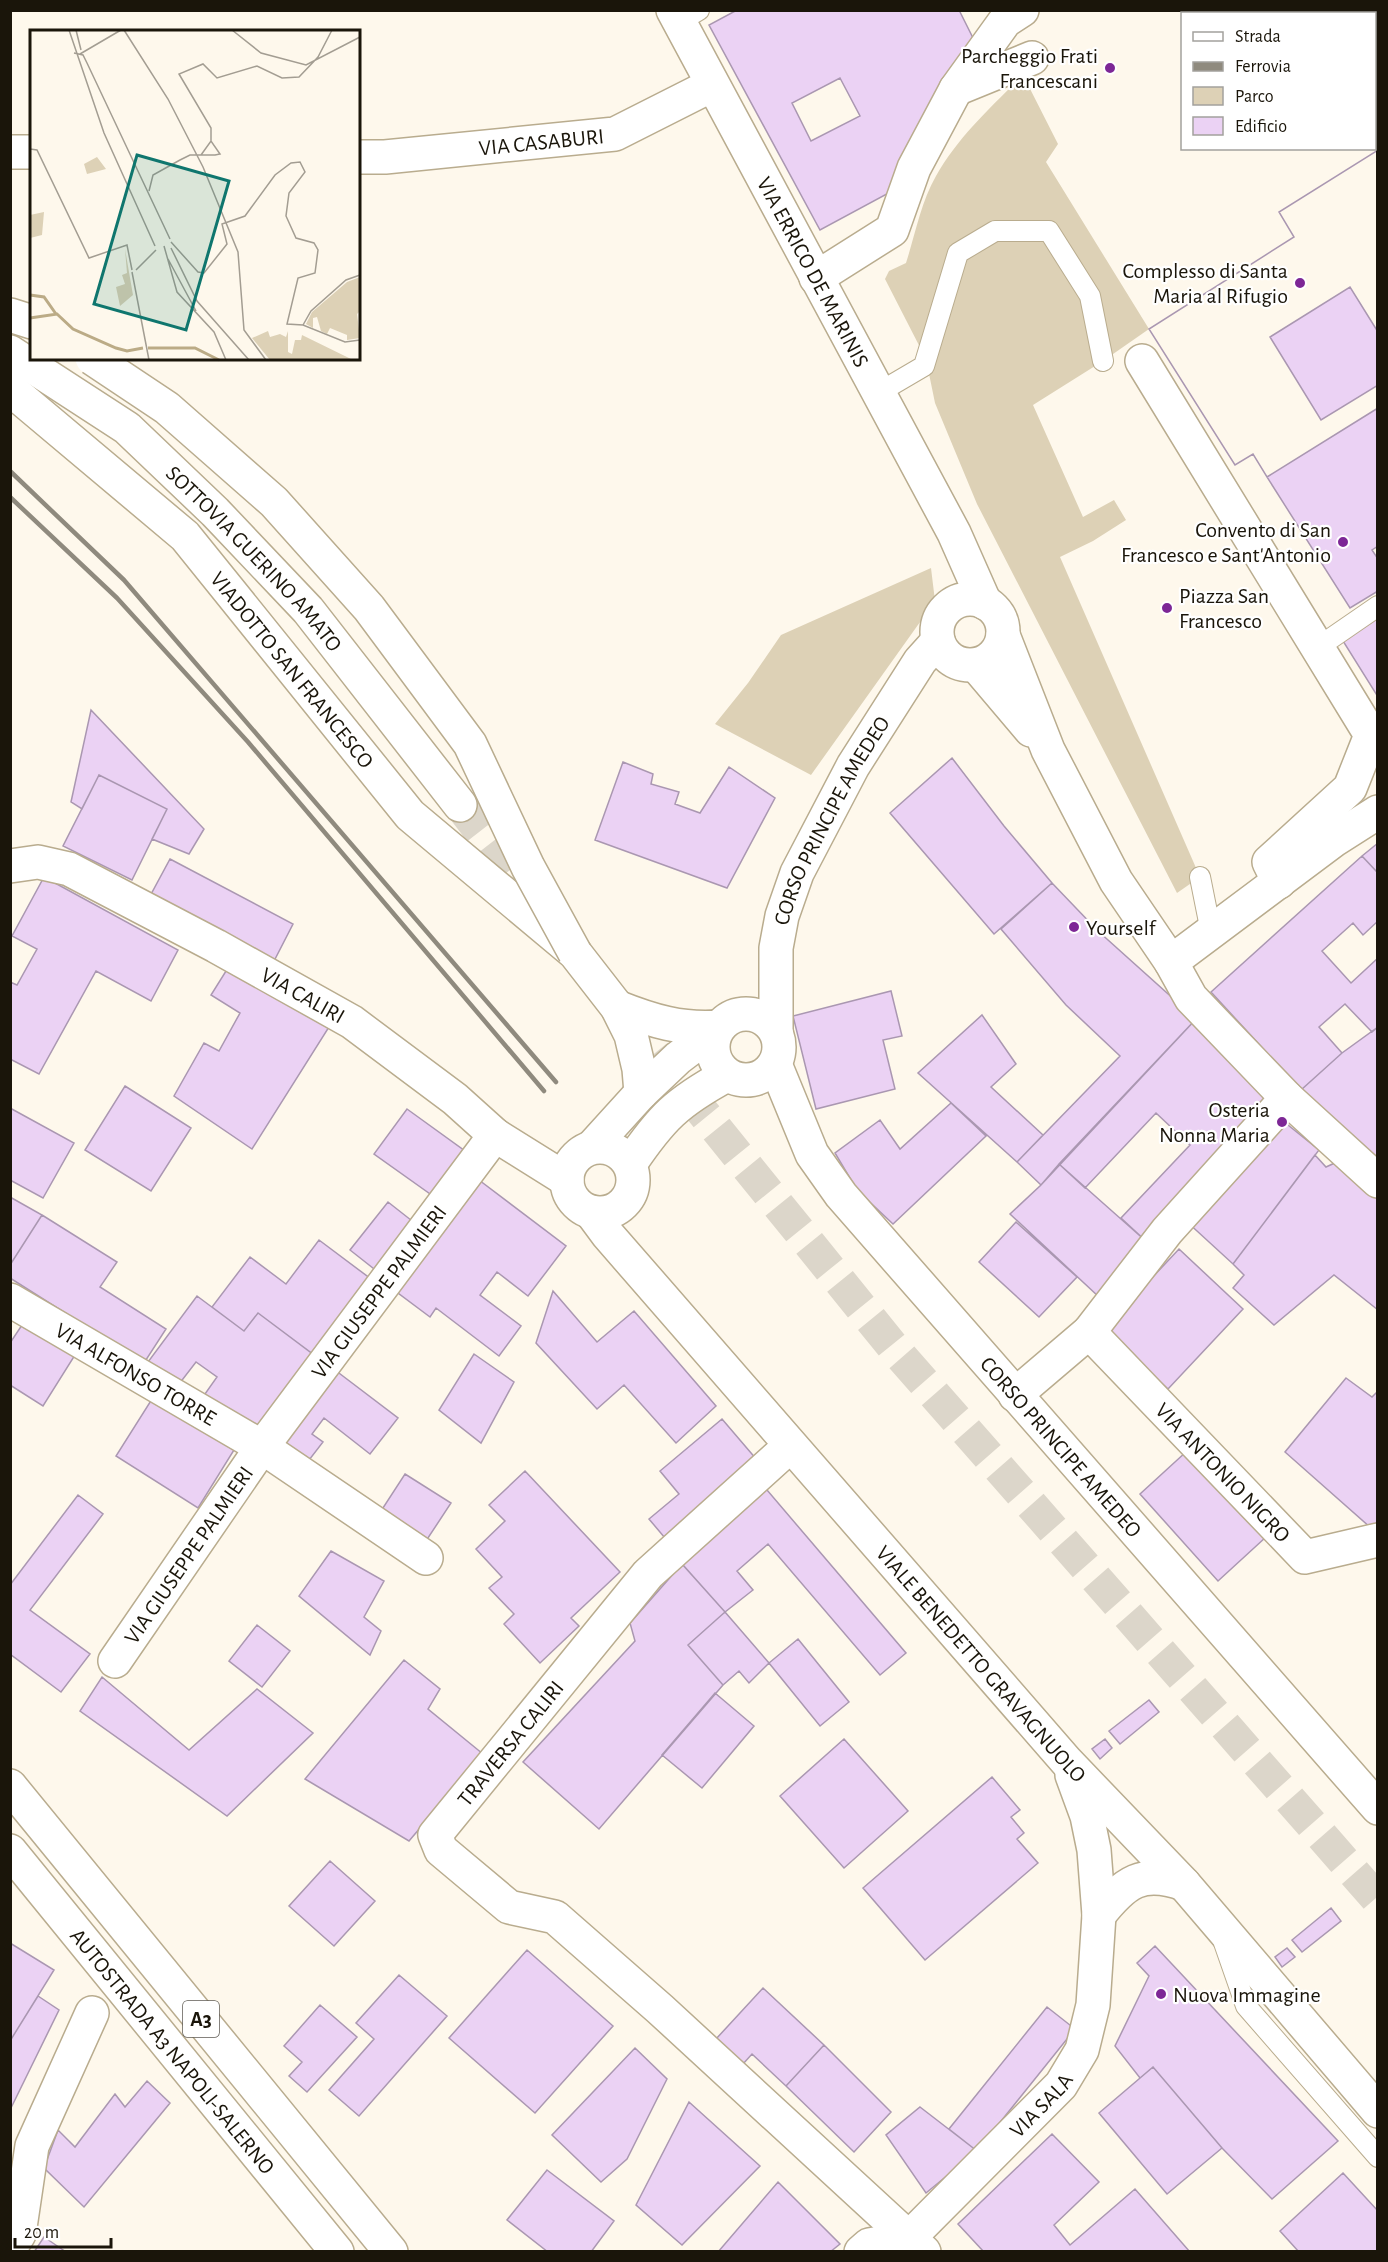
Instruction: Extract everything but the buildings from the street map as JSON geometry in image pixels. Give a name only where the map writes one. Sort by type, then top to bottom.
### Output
[{"type":"main road","points":[[816,278],[892,230],[914,168],[956,89],[1005,21],[1022,10]]},
{"type":"main road","name":"VIA ERRICO DE MARINIS","points":[[685,21],[712,85],[954,533],[986,603]]},
{"type":"main road","points":[[956,89],[1032,58]]},
{"type":"main road","name":"VIA CASABURI","points":[[360,156],[385,157],[615,134],[712,85]]},
{"type":"main road","points":[[10,152],[30,152]]},
{"type":"main road","points":[[10,315],[30,321]]},
{"type":"main road","name":"SOTTOVIA GUERINO AMATO","points":[[10,352],[127,428],[215,512],[308,610],[460,805]]},
{"type":"main road","name":"VIADOTTO SAN FRANCESCO","points":[[95,360],[166,408],[274,502],[369,608],[470,744],[528,867],[575,953],[617,1007],[631,1035],[639,1069],[641,1093]]},
{"type":"main road","points":[[1142,361],[1371,735],[1350,788],[1269,862],[1279,882]]},
{"type":"main road","name":"VIADOTTO SAN FRANCESCO","points":[[10,389],[184,536],[410,815],[575,953]]},
{"type":"main road","points":[[947,608],[954,533]]},
{"type":"main road","points":[[1048,750],[957,656],[938,624],[947,608],[955,602],[975,599],[986,603],[999,616],[1003,635],[1048,750],[1116,881],[1171,962],[1191,998],[1287,1098],[1377,1181]]},
{"type":"main road","points":[[957,656],[995,654],[1003,635]]},
{"type":"main road","name":"CORSO PRINCIPE AMEDEO","points":[[957,656],[920,661],[853,766],[797,873],[782,916],[776,948],[776,1032],[779,1054],[775,1064],[812,1154],[836,1188],[1377,1808]]},
{"type":"main road","points":[[1171,962],[1334,840],[1377,812]]},
{"type":"main road","name":"VIA CALIRI","points":[[11,866],[38,862],[69,869],[216,946],[352,1022],[455,1099],[495,1135],[567,1180],[573,1200],[591,1212]]},
{"type":"main road","name":"CORSO PRINCIPE AMEDEO","points":[[727,1075],[719,1068],[714,1058],[714,1037],[728,1021],[776,948]]},
{"type":"main road","name":"VIADOTTO SAN FRANCESCO","points":[[617,1007],[650,1021],[678,1027],[698,1029],[728,1021]]},
{"type":"main road","points":[[567,1180],[568,1169],[573,1159],[592,1147],[641,1093],[678,1058],[728,1021],[749,1014],[769,1023],[776,1032]]},
{"type":"main road","points":[[630,1164],[669,1112],[702,1089],[727,1075],[748,1081],[758,1078],[768,1073],[775,1064]]},
{"type":"main road","points":[[1015,1395],[1089,1332],[1167,1231],[1287,1098]]},
{"type":"main road","name":"VIA GIUSEPPE PALMIERI","points":[[115,1662],[262,1447],[495,1135]]},
{"type":"main road","points":[[591,1212],[613,1211],[629,1197],[633,1186],[630,1164],[623,1155],[603,1146],[592,1147]]},
{"type":"main road","name":"VIALE BENEDETTO GRAVAGNUOLO","points":[[591,1212],[790,1446],[1067,1762],[1184,1884],[1377,2111]]},
{"type":"main road","name":"VIA ALFONSO TORRE","points":[[10,1300],[262,1447]]},
{"type":"main road","name":"VIA ANTONIO NIGRO","points":[[1089,1332],[1305,1557],[1377,1540]]},
{"type":"main road","name":"TRAVERSA CALIRI","points":[[790,1446],[648,1574],[435,1835],[441,1850],[509,1907],[555,1917],[660,2009],[909,2247]]},
{"type":"main road","points":[[262,1447],[426,1558]]},
{"type":"main road","name":"VIA SALA","points":[[909,2247],[1061,2085],[1082,2050],[1093,2005],[1100,1915],[1094,1850],[1087,1816],[1067,1762]]},
{"type":"main road","name":"AUTOSTRADA A3 NAPOLI-SALERNO","points":[[10,1786],[391,2252]]},
{"type":"main road","name":"AUTOSTRADA A3 NAPOLI-SALERNO","points":[[10,1851],[337,2252]]},
{"type":"main road","points":[[1100,1915],[1113,1898],[1136,1882],[1153,1876],[1184,1884]]},
{"type":"main road","points":[[13,2236],[32,2146],[92,2013]]},
{"type":"main road","points":[[861,2252],[869,2245],[909,2247]]},
{"type":"lane","points":[[878,393],[924,366],[958,253],[995,231],[1049,231],[1090,296],[1103,361]]},
{"type":"lane","points":[[1317,648],[1377,606]]},
{"type":"lane","points":[[1200,877],[1211,932]]},
{"type":"lane","points":[[1216,1922],[1246,2006],[1377,2157]]},
{"type":"green space","points":[[1023,75],[1058,144],[1046,162],[1149,329],[1033,405],[1083,517],[1114,500],[1126,520],[1093,541],[1060,557],[1200,877],[1177,893],[977,504],[935,403],[926,359],[885,279],[889,271],[906,263],[926,197],[954,148]]},
{"type":"green space","points":[[931,568],[935,601],[811,775],[715,724],[748,683],[781,635]]},
{"type":"tunnel","points":[[460,805],[540,908]]},
{"type":"tunnel","points":[[624,1015],[898,1353],[1378,1900]]},
{"type":"railway","points":[[10,471],[124,580],[556,1082]]},
{"type":"railway","points":[[10,497],[117,598],[248,742],[544,1091]]},
{"type":"place","name":"Parcheggio Frati Francescani","points":[[1110,68]]},
{"type":"place","name":"Complesso di Santa Maria al Rifugio","points":[[1300,283]]},
{"type":"place","name":"Convento di San Francesco e Sant'Antonio","points":[[1343,542]]},
{"type":"place","name":"Piazza San Francesco","points":[[1167,608]]},
{"type":"place","name":"Yourself","points":[[1074,927]]},
{"type":"place","name":"Osteria Nonna Maria","points":[[1282,1122]]},
{"type":"place","name":"Nuova Immagine","points":[[1161,1994]]}]
